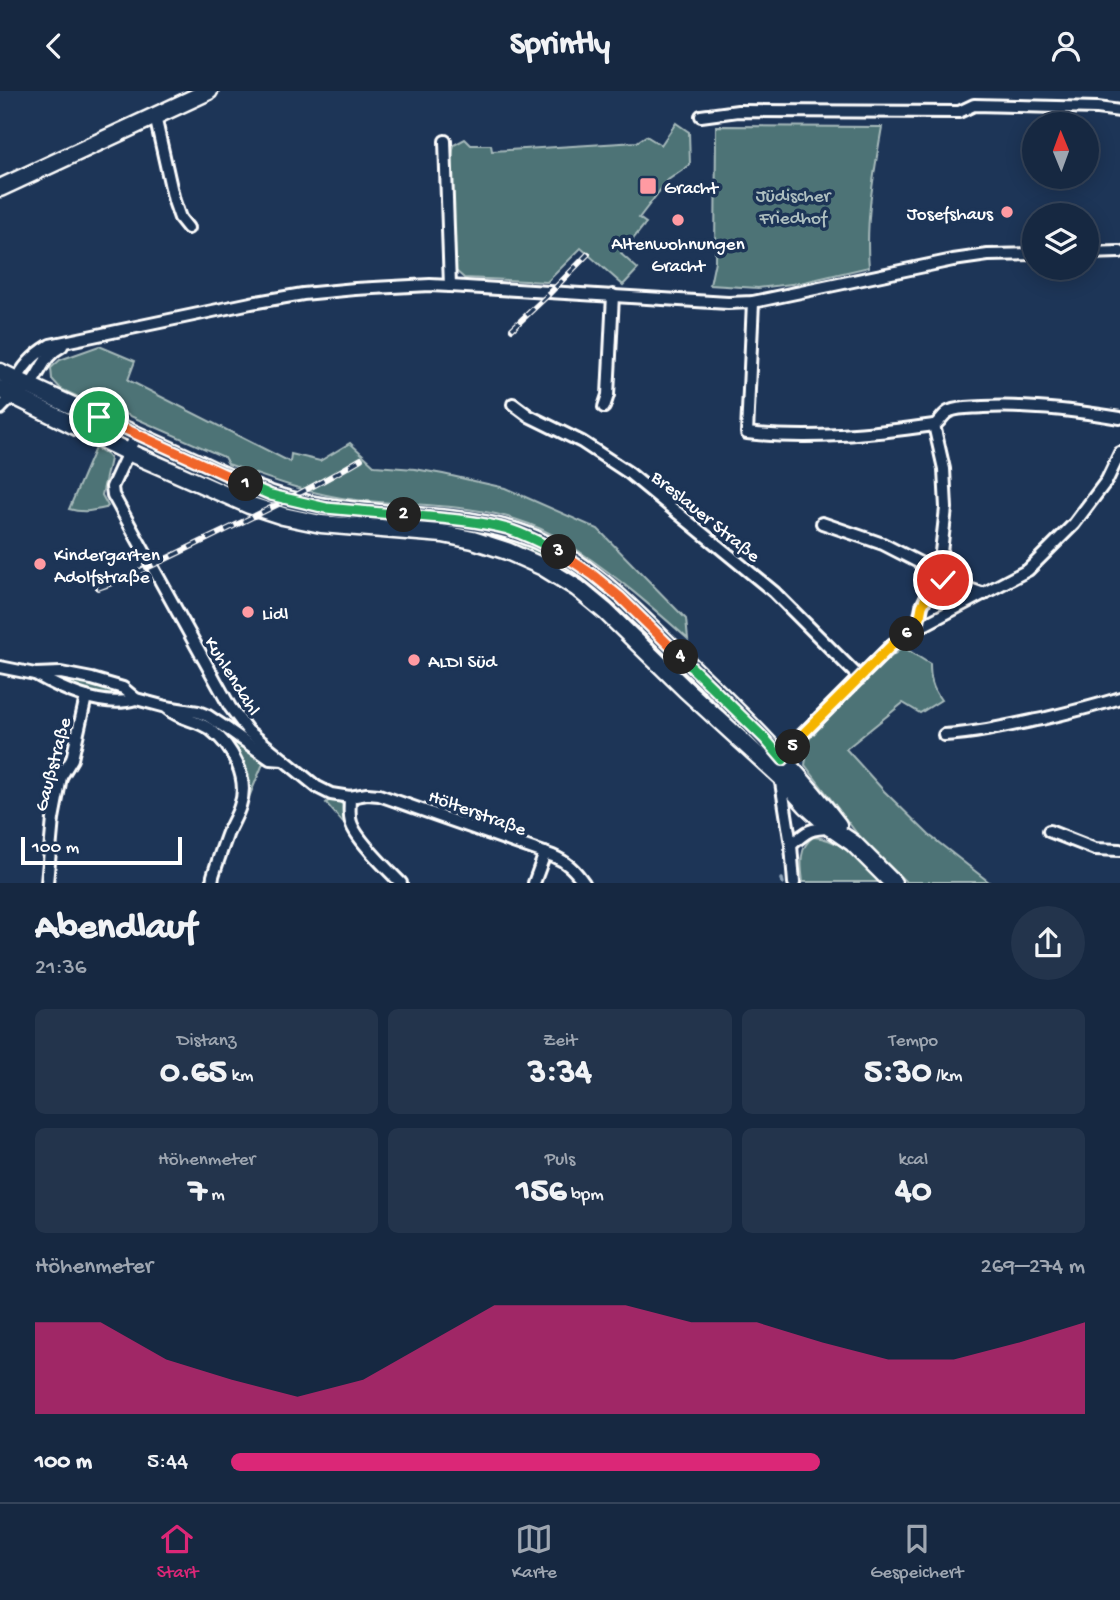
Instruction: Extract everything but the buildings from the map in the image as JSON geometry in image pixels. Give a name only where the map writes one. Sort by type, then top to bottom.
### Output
[{"type":"main road","points":[[0,188],[209,91]]},
{"type":"main road","points":[[0,372],[271,495],[326,508],[472,521],[535,539],[559,552],[620,597],[730,704],[782,768],[806,805],[831,828],[853,843]]},
{"type":"main road","points":[[7,393],[128,452],[238,501],[283,516],[321,524],[443,534],[507,551],[542,567],[577,588],[606,612],[685,689],[820,800],[853,843],[893,883]]},
{"type":"street","points":[[701,116],[738,111],[959,112],[974,105],[1120,111]]},
{"type":"street","points":[[155,116],[174,201],[180,218],[188,228]]},
{"type":"street","points":[[445,141],[450,286]]},
{"type":"street","points":[[1099,253],[1120,252]]},
{"type":"street","points":[[0,409],[5,403],[7,393],[23,392],[28,362],[50,345],[303,294],[430,285],[728,303],[753,302],[953,260],[1022,254]]},
{"type":"street","points":[[604,407],[608,395],[613,295]]},
{"type":"street","points":[[753,302],[747,433],[771,436],[846,436],[934,425],[950,411],[1011,406],[1055,408],[1120,418]]},
{"type":"street","name":"Breslauer Straße","points":[[513,404],[529,416],[582,442],[629,473],[774,592],[860,678]]},
{"type":"street","points":[[918,627],[922,606],[933,583],[941,552],[946,508],[944,469],[934,425]]},
{"type":"street","name":"Kuhlendahl","points":[[136,435],[112,487],[113,495],[230,707],[248,731],[317,787],[331,795],[350,797]]},
{"type":"street","points":[[794,883],[782,768],[802,735],[893,644],[918,627],[1028,569],[1074,524],[1107,480],[1120,453]]},
{"type":"street","points":[[822,523],[883,544],[926,566],[943,580],[984,594]]},
{"type":"street","points":[[0,667],[35,674],[61,673],[92,678],[123,688],[136,699],[198,712],[208,716],[270,759],[284,760]]},
{"type":"street","points":[[35,674],[57,687],[86,697],[117,702],[136,699]]},
{"type":"street","name":"Gaußstraße","points":[[47,883],[53,819],[61,777],[72,759],[86,697]]},
{"type":"street","points":[[944,735],[974,733],[1019,724],[1120,698]]},
{"type":"street","points":[[166,707],[176,716],[207,726],[227,744],[241,775],[241,803],[227,835],[212,883]]},
{"type":"street","name":"Hölterstraße","points":[[350,797],[379,795],[545,853],[565,861],[584,883]]},
{"type":"street","points":[[350,797],[349,818],[353,829],[401,883]]},
{"type":"street","points":[[792,845],[807,830],[831,828]]},
{"type":"street","points":[[1049,831],[1095,849],[1120,849]]},
{"type":"street","points":[[534,883],[545,853]]},
{"type":"green space","points":[[676,123],[689,132],[690,165],[668,180],[639,218],[646,223],[621,254],[638,269],[623,285],[581,248],[547,282],[464,278],[456,271],[451,160],[454,145],[465,139],[471,145],[491,145],[492,151],[637,142],[646,136],[661,145]]},
{"type":"green space","name":"Jüdischer Friedhof","points":[[716,126],[882,127],[869,214],[869,267],[800,283],[758,288],[710,285],[715,261]]},
{"type":"green space","points":[[99,346],[135,361],[128,380],[290,462],[291,454],[320,461],[350,443],[375,466],[415,469],[505,488],[598,529],[686,619],[688,639],[608,572],[568,544],[536,527],[487,512],[356,500],[291,486],[228,464],[224,457],[110,407],[104,409],[61,389],[52,379],[51,368],[60,360]]},
{"type":"green space","points":[[95,448],[110,459],[102,495],[108,506],[88,511],[69,509]]},
{"type":"green space","points":[[477,532],[561,559],[596,583],[758,741],[757,743],[716,704],[692,686],[604,601],[476,536]]},
{"type":"green space","points":[[903,647],[930,664],[932,683],[941,700],[920,713],[903,703],[846,749],[929,835],[989,882],[906,882],[858,835],[805,765],[809,739],[867,677]]},
{"type":"green space","points":[[60,678],[118,690],[120,694],[118,698],[100,697],[60,682]]},
{"type":"green space","points":[[242,742],[265,759],[247,802],[233,745]]},
{"type":"green space","points":[[331,799],[339,801],[345,807],[344,824],[326,803]]},
{"type":"green space","points":[[813,837],[823,838],[842,847],[880,882],[803,882],[803,852]]},
{"type":"waterway","points":[[782,879],[783,883]]},
{"type":"railway","points":[[512,329],[588,254]]},
{"type":"railway","points":[[98,588],[246,520],[361,459]]},
{"type":"place","name":"Gracht","points":[[648,186]]},
{"type":"place","name":"Josefshaus","points":[[1007,212]]},
{"type":"place","name":"Altenwohnungen Gracht","points":[[678,220]]},
{"type":"place","name":"Kindergarten Adolfstraße","points":[[40,564]]},
{"type":"place","name":"Lidl","points":[[248,612]]},
{"type":"place","name":"ALDI Süd","points":[[414,660]]},
{"type":"route","points":[[99,417],[271,495],[326,508],[472,521],[535,539],[593,575],[620,597],[722,696],[783,760],[802,735],[893,644],[918,627],[922,606],[935,573],[943,580]]}]
